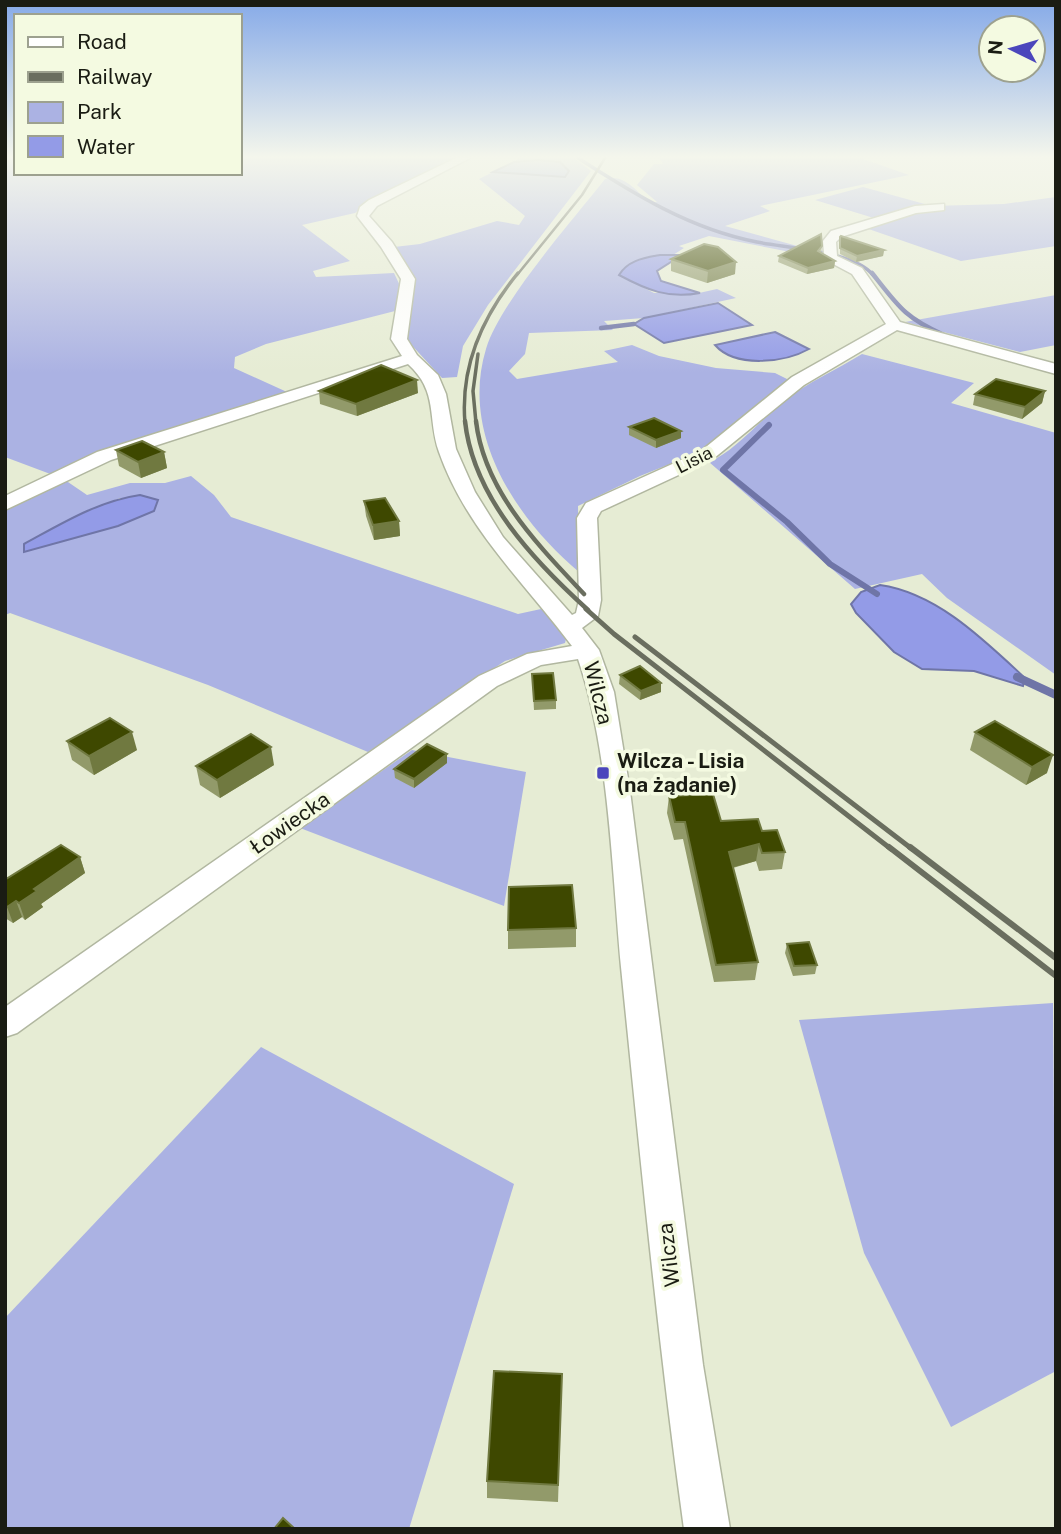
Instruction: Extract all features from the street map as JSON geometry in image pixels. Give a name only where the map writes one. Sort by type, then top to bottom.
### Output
[{"type":"street","name":"Wilcza","points":[[374,230],[408,279],[408,295],[398,330],[399,339],[411,358],[429,374],[438,394],[447,449],[478,515],[495,540],[579,638],[601,692],[610,740],[682,1366],[707,1529]]},
{"type":"street","points":[[847,230],[830,241],[831,254],[827,257],[857,271],[895,325],[1056,369]]},
{"type":"street","name":"Lisia","points":[[579,638],[590,600],[587,518],[593,507],[707,455],[798,381],[895,325]]},
{"type":"street","points":[[5,504],[118,452],[411,358]]},
{"type":"street","name":"Łowiecka","points":[[5,1024],[488,681],[579,638]]},
{"type":"green space","points":[[5,230],[308,230],[350,261],[313,271],[316,277],[394,273],[402,290],[395,311],[266,344],[235,357],[234,368],[287,392],[102,453],[53,475],[5,457]]},
{"type":"green space","points":[[468,230],[546,230],[488,305],[463,346],[457,377],[442,378],[406,339],[414,284],[412,274],[394,247],[420,244]]},
{"type":"green space","points":[[564,230],[738,230],[826,254],[811,256],[709,236],[679,246],[684,248],[673,255],[660,255],[619,275],[654,293],[699,293],[717,289],[736,298],[644,318],[604,321],[613,330],[529,333],[525,354],[509,371],[517,379],[618,362],[604,351],[632,345],[659,356],[716,368],[775,373],[789,380],[731,430],[695,454],[640,476],[578,506],[579,572],[534,527],[515,501],[487,443],[481,412],[480,381],[486,349],[494,330],[521,285]]},
{"type":"green space","points":[[870,230],[1056,230],[1056,246],[961,261]]},
{"type":"green space","points":[[1056,295],[1056,345],[1020,352],[905,322]]},
{"type":"green space","points":[[862,354],[974,383],[951,403],[1056,433],[1056,675],[947,598],[922,574],[855,589],[709,462],[738,443],[793,394]]},
{"type":"green space","points":[[191,476],[214,495],[231,517],[518,614],[541,609],[567,635],[565,643],[505,661],[368,752],[208,685],[10,613],[5,615],[5,508],[65,480],[87,495],[130,483],[165,483]],"holes":[[[120,498],[154,511],[118,526],[24,552],[24,544],[80,514]]]},
{"type":"green space","points":[[412,750],[526,772],[504,906],[300,828]]},
{"type":"green space","points":[[1053,1003],[1056,1371],[951,1427],[864,1253],[799,1020]]},
{"type":"green space","points":[[261,1047],[514,1184],[409,1529],[5,1529],[5,1318]]},
{"type":"water","points":[[660,255],[684,255],[686,260],[671,262],[657,271],[661,281],[700,293],[678,295],[658,292],[619,275],[632,263]]},
{"type":"water","points":[[718,303],[752,325],[664,343],[634,324],[644,318]]},
{"type":"water","points":[[775,332],[809,349],[787,358],[760,361],[735,357],[715,345]]},
{"type":"water","points":[[140,495],[158,500],[154,511],[118,526],[24,552],[24,544],[80,514],[109,502]]},
{"type":"water","points":[[880,585],[921,598],[958,620],[1025,678],[1023,686],[974,671],[922,669],[894,652],[856,613],[851,604],[861,592]]},
{"type":"building","points":[[821,234],[822,246],[818,251],[835,261],[808,268],[779,256]]},
{"type":"building","points":[[841,236],[884,250],[857,256],[840,248]]},
{"type":"building","points":[[704,244],[718,247],[736,262],[708,271],[671,259]]},
{"type":"building","points":[[381,365],[417,380],[356,404],[319,391]]},
{"type":"building","points":[[996,379],[1045,391],[1025,407],[975,394]]},
{"type":"building","points":[[654,418],[681,431],[656,440],[629,427]]},
{"type":"building","points":[[142,441],[164,452],[138,462],[116,450]]},
{"type":"building","points":[[385,498],[399,521],[373,525],[364,501]]},
{"type":"building","points":[[640,666],[661,683],[641,691],[620,675]]},
{"type":"building","points":[[553,673],[556,700],[534,701],[532,674]]},
{"type":"building","points":[[110,718],[132,732],[89,756],[67,741]]},
{"type":"building","points":[[995,721],[1053,755],[1032,767],[975,732]]},
{"type":"building","points":[[251,734],[271,747],[217,780],[196,766]]},
{"type":"building","points":[[427,744],[447,754],[414,779],[394,769]]},
{"type":"building","points":[[713,794],[721,821],[758,819],[762,831],[777,830],[785,852],[762,853],[759,844],[729,852],[758,962],[716,965],[685,822],[675,822],[669,796]]},
{"type":"building","points":[[61,845],[80,857],[34,889],[37,891],[19,903],[16,901],[5,906],[5,879]]},
{"type":"building","points":[[572,885],[576,928],[508,930],[509,887]]},
{"type":"building","points":[[809,942],[817,965],[794,966],[787,944]]},
{"type":"building","points":[[494,1371],[562,1374],[558,1485],[487,1481]]},
{"type":"building","points":[[283,1518],[295,1529],[274,1529]]},
{"type":"waterway","points":[[714,230],[757,242],[836,256],[864,267],[873,275]]},
{"type":"waterway","points":[[872,273],[911,317],[944,335]]},
{"type":"waterway","points":[[601,328],[634,324]]},
{"type":"waterway","points":[[769,425],[723,470],[787,522],[830,564],[877,594]]},
{"type":"waterway","points":[[1017,677],[1056,695]]},
{"type":"railway","points":[[517,275],[554,230]]},
{"type":"railway","points":[[465,423],[466,382],[476,343],[494,307],[518,273]]},
{"type":"railway","points":[[476,423],[473,391],[478,354]]},
{"type":"railway","points":[[465,421],[470,449],[480,476],[509,526],[527,549],[588,610]]},
{"type":"railway","points":[[476,421],[481,447],[502,494],[532,536],[584,594]]},
{"type":"railway","points":[[586,609],[614,634],[891,849]]},
{"type":"railway","points":[[635,637],[912,849]]},
{"type":"railway","points":[[889,847],[1056,976]]},
{"type":"railway","points":[[910,847],[1056,958]]},
{"type":"place","name":"Wilcza - Lisia (na żądanie)","points":[[603,773]]}]
